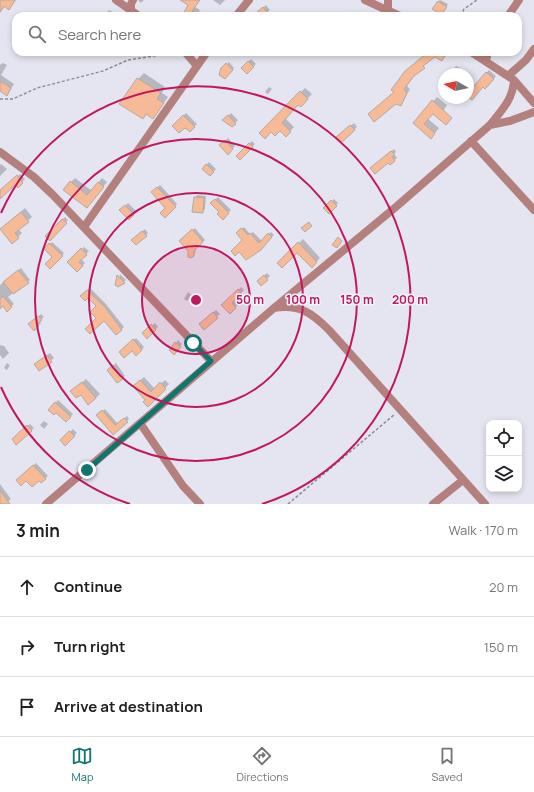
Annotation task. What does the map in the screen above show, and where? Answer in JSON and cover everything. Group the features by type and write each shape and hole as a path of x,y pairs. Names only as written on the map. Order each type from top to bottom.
{"street":[{"path":"116,0 134,12"},
{"path":"131,10 133,0"},
{"path":"239,12 249,0"},
{"path":"365,0 377,2 388,11"},
{"path":"388,0 388,11"},
{"path":"511,12 519,0"},
{"path":"46,504 211,361 397,206 490,125 508,103 513,90 512,77 534,49"},
{"path":"188,56 196,66"},
{"path":"84,227 203,56"},
{"path":"478,56 512,77 534,103"},
{"path":"486,61 487,56"},
{"path":"490,125 510,121 534,112"},
{"path":"471,141 534,210"},
{"path":"0,152 34,177 84,227 211,361"},
{"path":"274,308 295,308 313,314 485,504"},
{"path":"140,423 183,486 200,504"},
{"path":"432,504 463,480"}],"path":[{"path":"463,12 464,9 477,0"},
{"path":"0,99 13,99 37,88 103,71 128,60 154,56"},
{"path":"288,504 400,410"}],"building":[{"path":"0,0 15,0 9,10 4,6 0,12"},
{"path":"180,0 200,0 192,11 194,12 184,12 188,5"},
{"path":"438,1 447,7 443,12 436,12 432,9"},
{"path":"263,7 267,12 257,12"},
{"path":"423,56 445,56 442,61 435,57 423,66 425,68 414,76 404,89 407,93 401,106 396,104 374,122 368,114 394,92 391,90 405,71"},
{"path":"248,61 254,67 247,74 241,68"},
{"path":"226,63 233,70 225,79 219,75 221,68"},
{"path":"486,72 494,79 485,89 483,87 474,98 474,86"},
{"path":"137,78 161,93 157,99 164,103 153,119 146,114 143,119 119,104"},
{"path":"0,81 11,88 7,96 0,91"},
{"path":"300,91 308,99 301,107 298,105 282,123 291,132 286,137 280,131 275,136 271,132 265,139 259,133"},
{"path":"432,100 452,118 446,125 433,114 424,124 435,133 431,139 413,123"},
{"path":"183,115 195,127 190,132 185,128 179,133 172,126"},
{"path":"228,115 236,124 232,127 222,120"},
{"path":"350,125 355,130 341,143 336,137"},
{"path":"225,140 233,149 228,155 219,145"},
{"path":"249,143 253,147 240,160 236,156"},
{"path":"391,151 395,155 392,157 395,161 390,165 388,163 375,174 370,168"},
{"path":"206,164 214,172 210,176 202,169"},
{"path":"17,175 23,183 18,188 15,185 0,199 0,190"},
{"path":"70,181 87,195 98,182 104,187 87,208 63,190"},
{"path":"157,187 176,207 165,218 160,213 165,208 151,192"},
{"path":"194,197 204,198 203,213 192,212"},
{"path":"215,199 229,213 223,220 217,214 219,212 210,203"},
{"path":"331,200 337,206 329,214 323,208"},
{"path":"125,205 134,215 129,220 119,210"},
{"path":"21,212 29,222 15,233 19,238 12,244 0,229"},
{"path":"62,219 67,223 50,241 45,236"},
{"path":"309,222 312,226 305,232 301,228"},
{"path":"241,228 248,235 250,233 259,243 268,233 272,237 261,250 246,260 239,252 235,256 231,251 242,240 236,233"},
{"path":"192,229 203,242 194,251 194,256 191,258 188,257 188,251 179,241"},
{"path":"142,231 147,236 136,245 131,240"},
{"path":"338,237 342,241 337,248 332,245"},
{"path":"298,242 317,262 312,268 297,253 282,268 277,263"},
{"path":"49,243 63,256 50,269 45,264 52,257 44,249"},
{"path":"81,248 87,255 79,262 83,266 77,272 67,262"},
{"path":"18,270 29,283 13,294 3,282"},
{"path":"117,275 125,283 118,287 115,285"},
{"path":"264,275 268,280 261,286 257,281"},
{"path":"238,289 242,294 232,303 236,308 230,314 221,305"},
{"path":"87,290 104,306 122,330 116,335 104,321 90,334 85,329 96,318 90,312 96,306 88,298 85,301 80,296"},
{"path":"3,296 12,307 7,312 3,306 0,309 0,299"},
{"path":"213,312 218,318 204,330 199,324"},
{"path":"38,316 42,320 37,324 39,326 34,331 28,324"},
{"path":"151,324 156,330 147,339 142,333"},
{"path":"133,339 142,350 136,356 132,351 124,358 119,352"},
{"path":"175,342 181,347 174,355 169,350"},
{"path":"47,355 52,362 39,371 34,364"},
{"path":"113,365 123,379 117,383 107,370"},
{"path":"140,380 151,392 160,382 166,389 148,407 143,402 145,400 133,386"},
{"path":"82,382 96,398 88,405 81,395 76,398 70,391"},
{"path":"55,402 71,417 66,422 56,413 54,415 48,410"},
{"path":"102,410 115,425 124,418 128,422 113,435 96,415"},
{"path":"27,425 32,431 16,445 12,439"},
{"path":"69,431 75,436 65,446 60,440"},
{"path":"33,465 46,479 41,483 39,481 32,487 26,481 21,486 16,480"},
{"path":"0,490 10,504 0,504"}],"route":[{"path":"87,470 211,361 193,343"}]}
